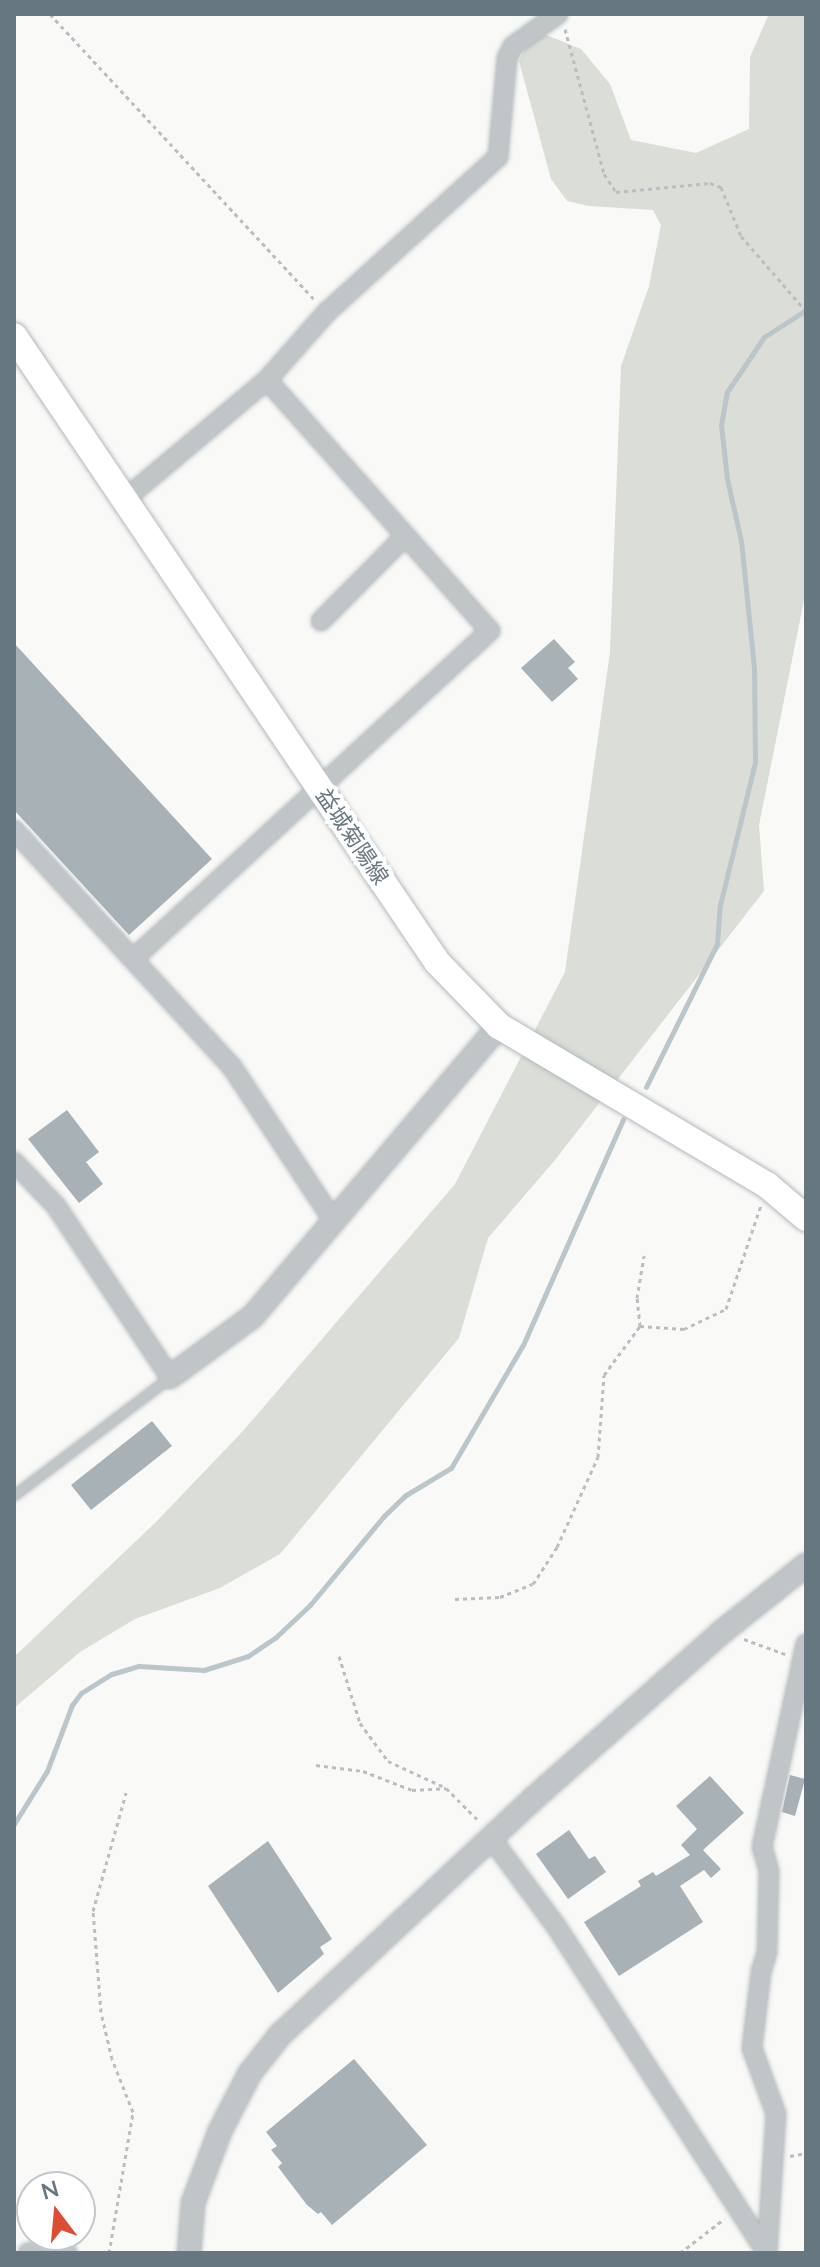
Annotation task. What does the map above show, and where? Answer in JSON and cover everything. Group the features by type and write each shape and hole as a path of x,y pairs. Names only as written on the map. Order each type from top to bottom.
{"main road":[{"name":"益城菊陽線","path":"14,336 437,962 499,1026 767,1185 806,1218"}],"street":[{"path":"125,499 267,380 327,312 498,157 507,58 513,46 562,21"},
{"path":"133,959 490,631 267,380"},
{"path":"321,621 405,536"},
{"path":"14,830 232,1067 333,1220"},
{"path":"14,1162 56,1206 170,1377 253,1316 499,1026"},
{"path":"189,2253 193,2203 220,2131 250,2073 280,2035 491,1838 723,1631 806,1565"},
{"path":"767,2253 774,2197 776,2114 752,2048 761,1972 767,1952 769,1871 762,1847 805,1653"},
{"path":"491,1838 558,1929 740,2206 767,2253"},
{"path":"28,2253 49,2248 67,2253"}],"lane":[{"path":"14,1495 170,1377"}],"path":[{"path":"50,14 327,312"},
{"path":"562,21 604,174 616,192 710,183 721,187 741,236 761,263 801,302 806,311"},
{"path":"640,1326 684,1329 726,1309 767,1185"},
{"path":"455,1599 500,1597 533,1584 557,1547 598,1457 604,1375 640,1326 637,1298 644,1256"},
{"path":"723,1631 805,1653"},
{"path":"339,1656 360,1723 388,1761 446,1788 491,1838"},
{"path":"316,1765 363,1771 412,1790 446,1788"},
{"path":"109,2253 133,2112 112,2059 101,2012 93,1911 126,1793"},
{"path":"680,2253 740,2206"}],"shaded area":[{"path":"769,14 806,14 806,590 759,825 764,891 555,1160 488,1238 459,1338 280,1554 220,1588 135,1619 80,1652 14,1708 14,1657 156,1522 243,1431 455,1184 565,972 610,652 621,366 649,286 661,225 653,210 589,206 567,201 551,179 519,61 528,43 544,34 581,49 610,84 631,140 696,153 749,129 750,57"}],"building":[{"path":"554,639 575,662 568,668 578,679 552,702 521,668"},
{"path":"14,643 212,859 129,935 14,810"},
{"path":"67,1110 99,1152 86,1162 103,1184 79,1203 28,1139"},
{"path":"152,1421 172,1446 91,1510 71,1485"},
{"path":"790,1775 805,1779 795,1816 782,1812"},
{"path":"710,1776 744,1813 703,1850 721,1869 711,1878 704,1870 680,1886 703,1922 619,1976 584,1922 641,1886 638,1881 653,1872 656,1876 690,1855 681,1845 697,1829 676,1806"},
{"path":"569,1830 589,1859 595,1856 606,1872 568,1899 536,1854"},
{"path":"268,1841 332,1939 320,1947 324,1954 278,1993 208,1886"},
{"path":"354,2059 427,2145 332,2225 321,2212 318,2214 307,2205 278,2167 282,2163 271,2150 277,2146 266,2132"}],"waterway":[{"path":"646,1087 717,944 720,905 755,762 754,668 741,541 727,479 721,425 727,392 764,337 806,310"},
{"path":"14,1824 47,1771 72,1705 81,1693 112,1674 139,1666 204,1670 248,1656 276,1637 310,1605 384,1516 406,1495 451,1468 523,1345 623,1119"}]}
